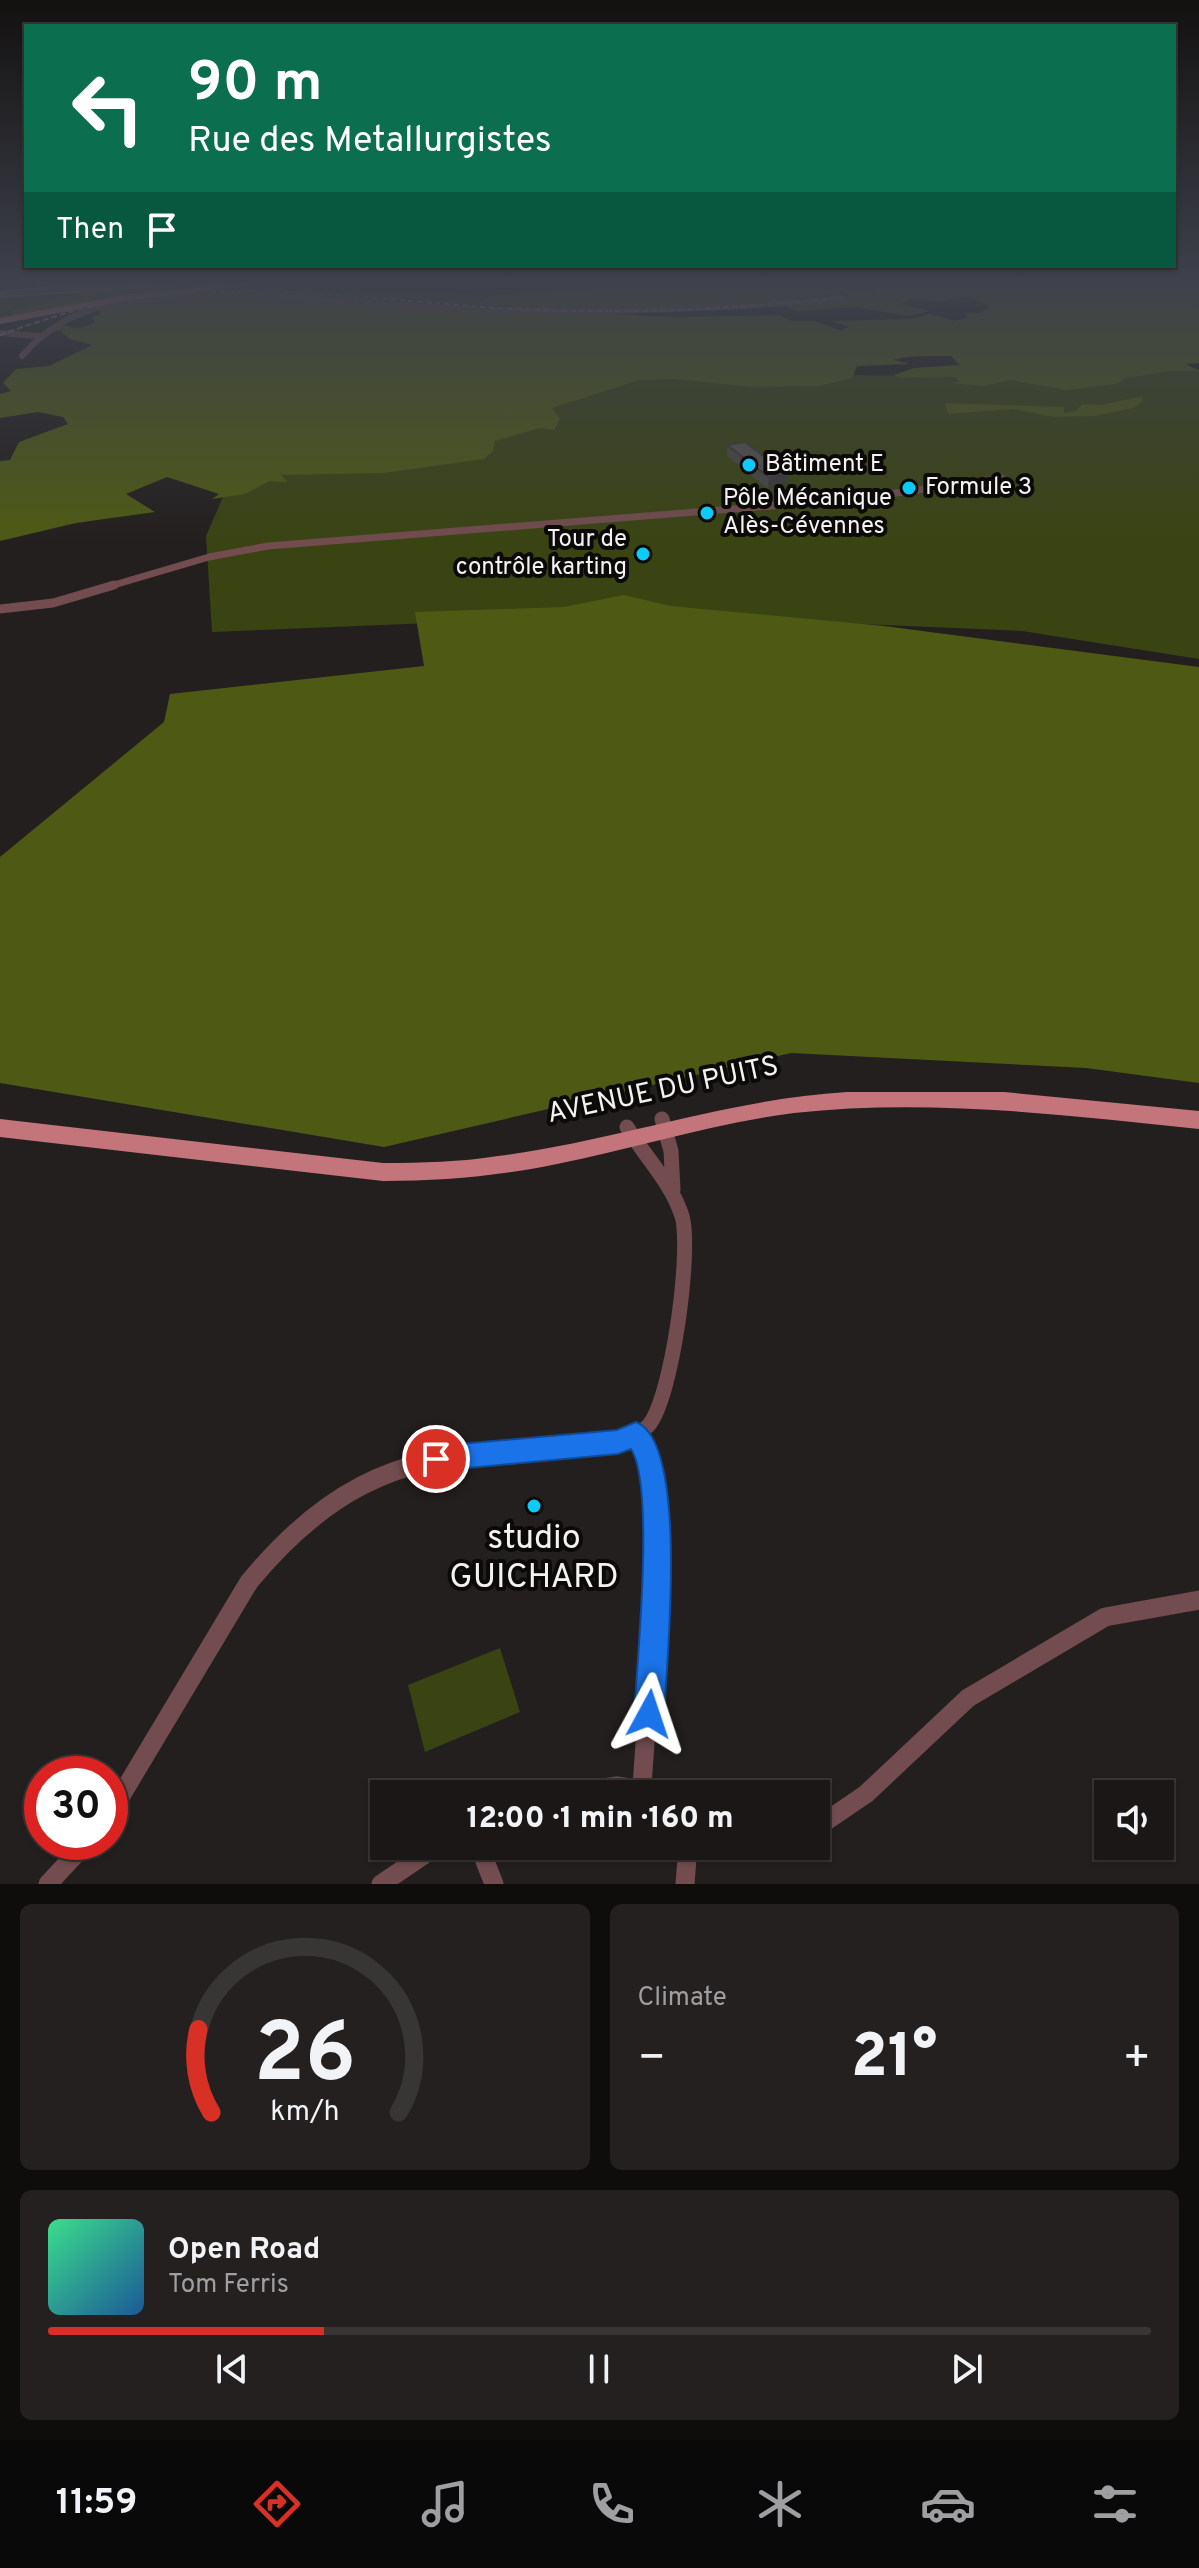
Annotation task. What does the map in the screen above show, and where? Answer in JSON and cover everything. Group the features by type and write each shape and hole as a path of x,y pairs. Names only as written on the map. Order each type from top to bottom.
{"main road":[{"name":"AVENUE DU PUITS","path":"0,1128 324,1164 354,1171 464,1168 547,1159 664,1125 791,1105 878,1100 1015,1102 1199,1120"}],"street":[{"path":"1,609 53,603 209,557 268,546 720,512 860,498 1002,478"},
{"path":"128,1787 154,1747 237,1595 266,1557 313,1514 368,1480 405,1466 463,1454 618,1442 648,1427 665,1390 685,1261 683,1215 673,1190 664,1125"},
{"path":"630,1133 673,1190"},
{"path":"636,1434 647,1449 654,1494 657,1572 655,1640 643,1780"},
{"path":"830,1818 866,1794 968,1698 1105,1617 1199,1600"},
{"path":"48,1884 70,1860"},
{"path":"381,1884 416,1860"},
{"path":"485,1860 494,1884"},
{"path":"685,1884 687,1860"}],"green space":[{"path":"16,369 856,369 852,378 818,386 753,387 674,379 639,380 552,408 560,419 554,430 540,428 495,441 493,451 484,459 384,473 281,475 287,482 269,481 245,494 212,499 219,494 167,477 126,494 155,512 76,523 0,541 0,461 10,460 19,442 68,424 63,417 38,412 0,418 0,394 11,391 3,383"},
{"path":"911,369 1199,371 1169,371 1126,378 1116,384 1066,390 1011,380 984,386 950,383 960,381 955,377 900,378 894,375"},
{"name":"Pôle Mécanique Alès-Cévennes","path":"1199,369 1199,659 1022,631 747,619 574,617 212,632 206,536 226,490 367,426 666,373 933,376"},
{"path":"1143,396 1142,402 1133,408 1095,416 1053,417 1013,409 948,414 945,403 1064,407 1064,413 1076,411 1082,404 1101,405"},
{"path":"624,595 670,606 884,626 1199,667 1199,1083 1086,1068 791,1053 384,1147 0,1083 0,857 164,722 170,694 424,666 415,612 564,607"},
{"path":"500,1648 520,1712 425,1752 408,1685"}],"building":[{"path":"745,442 787,474 769,477 727,445"}],"place":[{"name":"Bâtiment E","path":"749,465"},
{"name":"Formule 3","path":"909,488"},
{"name":"Pôle Mécanique Alès-Cévennes","path":"707,513"},
{"name":"Tour de contrôle karting","path":"643,554"},
{"name":"studio GUICHARD","path":"534,1506"}],"route":[{"path":"436,1459 498,1450 618,1442 636,1434 647,1449 654,1494 657,1572 649,1714"}]}
